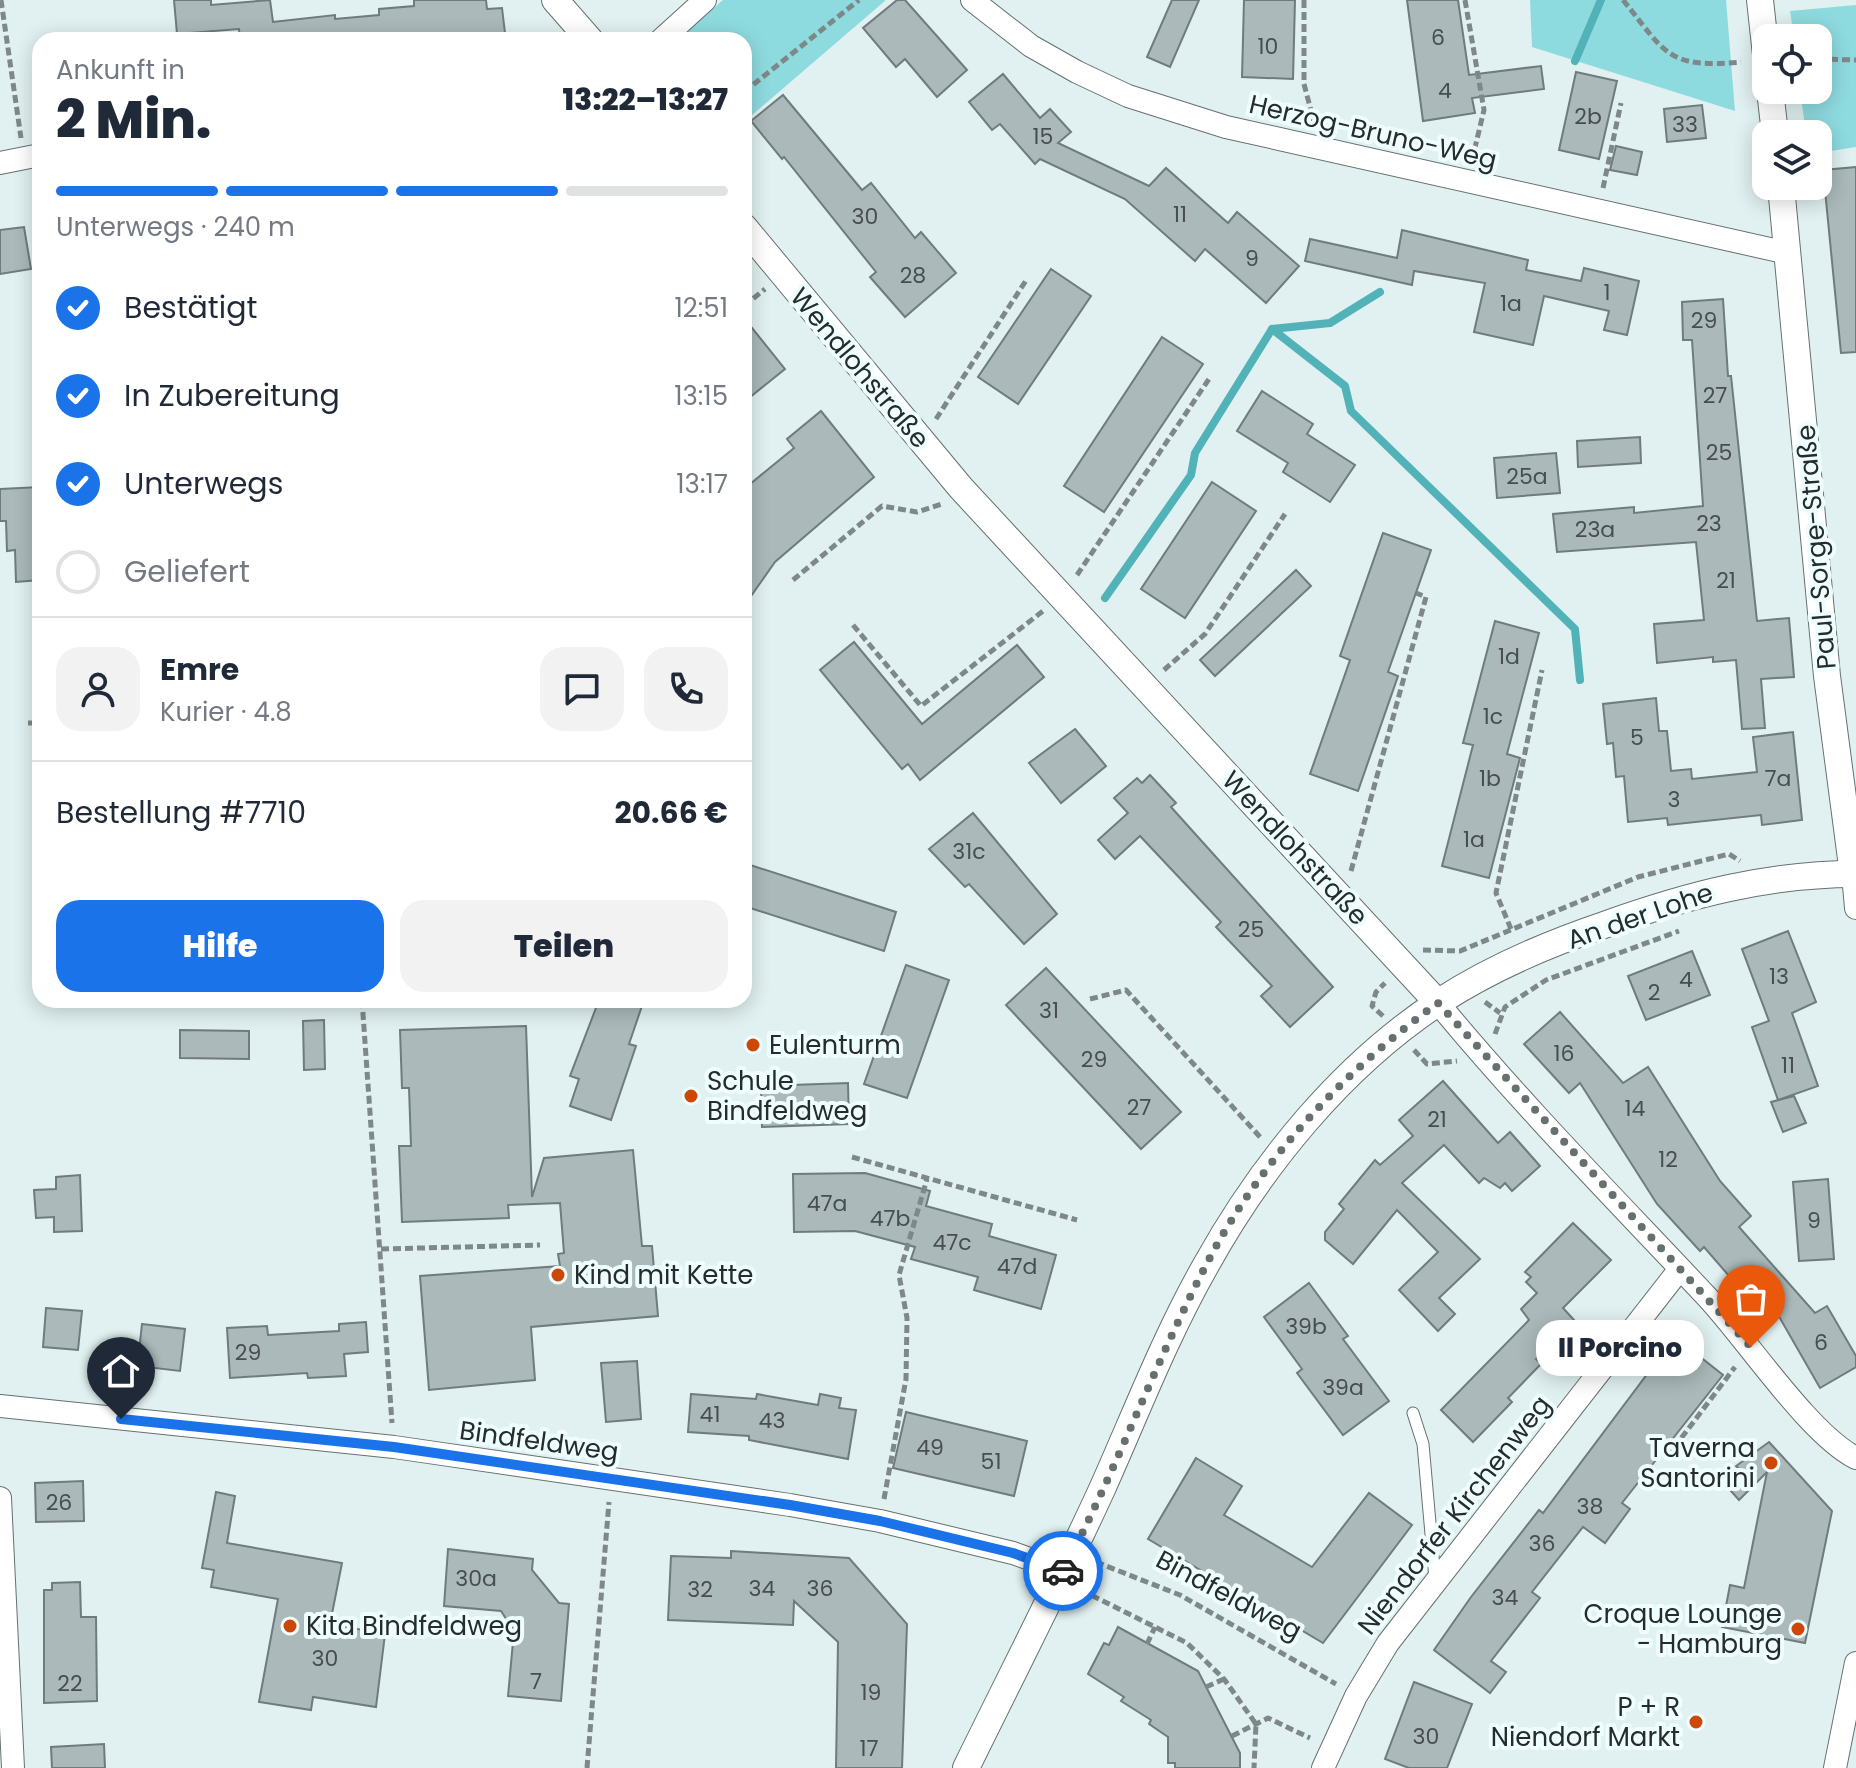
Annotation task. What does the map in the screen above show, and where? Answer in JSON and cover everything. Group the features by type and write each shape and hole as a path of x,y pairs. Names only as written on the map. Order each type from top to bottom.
{"street":[{"path":"555,0 583,32"},
{"path":"670,32 705,0"},
{"name":"Herzog-Bruno-Weg","path":"972,0 1031,46 1128,96 1226,127 1598,213 1788,253"},
{"path":"1760,0 1760,24"},
{"path":"0,163 32,157"},
{"name":"Paul-Sorge-Straße","path":"1782,200 1827,676 1855,874 1856,908"},
{"name":"Wendlohstraße","path":"752,237 920,443 1438,1003 1751,1347 1827,1438 1856,1458"},
{"name":"An der Lohe","path":"966,1768 1065,1568 1204,1267 1278,1156 1358,1066 1438,1003 1469,984 1576,935 1712,890 1766,879 1855,874"},
{"name":"Niendorfer Kirchenweg","path":"1327,1758 1356,1696 1388,1643 1679,1270"},
{"name":"Bindfeldweg","path":"0,1406 394,1447 880,1521 1065,1568"},
{"path":"0,1498 13,1768"},
{"path":"1835,1768 1856,1663"}],"lane":[{"path":"1413,1413 1423,1444 1436,1584"}],"path":[{"path":"1,0 32,157"},
{"path":"752,86 859,0"},
{"path":"1304,0 1304,84 1321,149"},
{"path":"1465,0 1484,110 1466,182"},
{"path":"1623,0 1658,48 1683,61 1712,65 1752,59"},
{"path":"1832,59 1856,60"},
{"path":"1598,213 1621,103"},
{"path":"920,443 1027,279"},
{"path":"853,625 921,706 1063,596 1211,376"},
{"path":"793,580 882,506 928,511 961,488"},
{"path":"1146,686 1205,634 1285,514"},
{"path":"1343,900 1426,597 1416,593"},
{"path":"1511,929 1496,893 1542,670"},
{"path":"1500,1013 1511,1000 1546,980 1684,929"},
{"path":"1090,999 1126,990 1278,1156"},
{"path":"363,1008 394,1447"},
{"path":"852,1157 1077,1220"},
{"path":"888,1471 906,1379 907,1318 899,1275 927,1179"},
{"path":"381,1249 540,1245"},
{"path":"1667,1457 1751,1347"},
{"path":"587,1768 610,1492"},
{"path":"1065,1568 1155,1627 1187,1643 1224,1679 1256,1724 1254,1768"},
{"name":"Bindfeldweg","path":"1065,1568 1180,1595 1356,1696"},
{"path":"1147,1644 1155,1627"},
{"path":"1206,1687 1224,1679"},
{"path":"1232,1736 1268,1718 1327,1758"}],"shaded area":[{"path":"723,0 886,0 752,115 752,32 686,32"},
{"path":"1530,0 1726,0 1735,111 1532,47"},
{"path":"1856,5 1856,147 1832,151 1832,120 1804,120 1802,104 1832,104 1832,24 1792,24 1790,11"}],"building":[{"path":"174,0 211,0 211,5 270,0 273,22 335,15 335,19 379,15 379,9 414,6 414,0 486,0 487,9 502,8 505,32 239,32 239,29 177,32"},
{"path":"897,0 905,0 967,70 937,97 905,59 896,67 863,28"},
{"path":"1172,0 1199,0 1170,67 1147,57"},
{"path":"1244,0 1295,0 1293,79 1242,77"},
{"path":"1407,0 1458,0 1469,75 1541,66 1544,89 1472,98 1475,113 1423,121"},
{"path":"1576,72 1617,81 1599,159 1559,150"},
{"path":"1003,74 1040,118 1050,109 1071,132 1058,143 1149,186 1166,168 1228,223 1237,212 1299,266 1266,303 1205,249 1195,261 1125,199 1040,159 1035,164 1000,124 992,130 969,102"},
{"path":"783,95 862,190 871,183 915,238 921,232 956,273 905,317 870,277 876,272 752,120"},
{"path":"1702,105 1706,138 1667,142 1664,109"},
{"path":"1616,146 1642,152 1637,175 1610,170"},
{"path":"1856,167 1856,352 1841,353 1826,200 1832,200 1832,169"},
{"path":"24,227 31,269 0,274 0,230"},
{"path":"1402,230 1528,260 1526,270 1581,281 1584,268 1639,281 1627,335 1604,330 1609,311 1544,296 1533,345 1474,332 1485,283 1414,271 1412,285 1305,261 1310,239 1397,258"},
{"path":"1051,269 1091,296 1018,404 978,377"},
{"path":"1723,299 1728,376 1731,376 1757,621 1789,618 1794,677 1761,679 1765,728 1742,729 1736,660 1713,662 1713,657 1657,663 1654,624 1704,620 1696,542 1557,552 1553,514 1634,507 1634,513 1703,506 1692,340 1683,340 1682,302"},
{"path":"752,328 785,369 752,396"},
{"path":"1162,337 1203,364 1104,512 1064,486"},
{"path":"1262,391 1313,424 1307,434 1355,465 1330,502 1283,472 1288,463 1237,431"},
{"path":"821,411 874,477 775,562 752,595 752,482 794,448 787,439"},
{"path":"1640,437 1641,463 1578,467 1577,441"},
{"path":"1556,453 1560,493 1497,498 1494,458"},
{"path":"1212,482 1256,511 1185,618 1141,589"},
{"path":"32,487 32,581 16,582 15,550 7,551 6,521 0,521 0,489"},
{"path":"1383,533 1431,550 1388,672 1398,676 1358,791 1310,774 1350,660 1340,656"},
{"path":"1296,570 1311,586 1215,676 1200,660"},
{"path":"1495,621 1539,633 1507,754 1520,758 1489,878 1442,866 1473,745 1463,743"},
{"path":"854,642 922,724 1017,645 1044,677 920,780 908,764 902,769 820,670"},
{"path":"1656,698 1659,731 1667,731 1671,771 1691,769 1692,779 1757,772 1753,737 1793,732 1802,820 1762,825 1761,815 1668,825 1667,818 1628,822 1624,776 1616,777 1613,743 1607,744 1603,704"},
{"path":"1075,729 1106,766 1061,803 1029,763"},
{"path":"1150,775 1176,803 1171,807 1333,987 1290,1027 1261,996 1272,986 1216,927 1221,922 1140,836 1115,859 1098,840 1128,813 1114,798 1137,778 1142,783"},
{"path":"973,813 1057,914 1024,944 969,884 965,887 929,849"},
{"path":"752,866 896,912 884,951 752,909"},
{"path":"1788,931 1816,1002 1792,1013 1818,1086 1778,1100 1752,1027 1769,1021 1742,949"},
{"path":"1692,951 1710,995 1646,1020 1628,976"},
{"path":"906,965 949,980 907,1098 864,1084"},
{"path":"1046,968 1181,1112 1141,1149 1006,1005"},
{"path":"596,1008 641,1008 629,1044 636,1046 611,1120 570,1106 579,1079 570,1076"},
{"path":"1560,1012 1623,1083 1648,1067 1720,1181 1751,1216 1739,1227 1815,1313 1827,1306 1856,1356 1856,1367 1820,1388 1777,1313 1768,1321 1704,1247 1700,1251 1657,1204 1580,1083 1569,1093 1524,1044"},
{"path":"324,1020 325,1069 304,1070 303,1021"},
{"path":"526,1026 532,1197 544,1158 633,1150 642,1246 652,1246 658,1316 531,1327 535,1380 429,1390 420,1276 560,1266 558,1254 564,1253 560,1203 508,1205 509,1218 402,1222 399,1146 411,1146 409,1088 402,1088 400,1030"},
{"path":"180,1030 249,1031 249,1059 180,1058"},
{"path":"1443,1081 1498,1143 1510,1132 1540,1166 1512,1191 1505,1183 1500,1188 1484,1178 1479,1183 1444,1145 1402,1183 1480,1259 1439,1298 1455,1314 1438,1331 1399,1290 1438,1252 1397,1210 1353,1264 1325,1240 1325,1232 1344,1209 1339,1204 1375,1160 1380,1165 1413,1136 1399,1120"},
{"path":"848,1083 849,1124 762,1127 761,1086"},
{"path":"1794,1096 1806,1123 1783,1132 1771,1102"},
{"path":"865,1173 930,1191 926,1206 992,1224 989,1236 1056,1255 1041,1309 974,1290 978,1277 911,1259 915,1247 855,1231 794,1232 793,1174"},
{"path":"80,1175 82,1231 54,1232 54,1217 36,1218 34,1190 56,1189 56,1177"},
{"path":"1828,1179 1834,1259 1799,1261 1793,1182"},
{"path":"1573,1223 1611,1260 1563,1308 1574,1320 1536,1359 1541,1364 1508,1398 1512,1402 1473,1442 1441,1410 1529,1320 1521,1309 1537,1293 1526,1282 1531,1277 1525,1272"},
{"path":"1309,1283 1348,1336 1343,1339 1389,1401 1343,1435 1297,1373 1302,1369 1264,1317"},
{"path":"46,1308 82,1311 78,1350 43,1347"},
{"path":"366,1322 368,1352 344,1354 346,1376 308,1378 307,1373 230,1378 227,1328 267,1326 268,1335 339,1331 339,1324"},
{"path":"142,1324 185,1329 180,1371 146,1367 148,1352 139,1351"},
{"path":"1675,1337 1723,1375 1622,1503 1630,1509 1605,1543 1583,1527 1532,1592 1540,1598 1491,1661 1506,1672 1490,1693 1434,1650 1471,1597 1539,1510 1543,1513"},
{"path":"637,1361 641,1419 606,1422 601,1363"},
{"path":"691,1394 756,1399 757,1394 818,1405 820,1394 841,1398 839,1408 856,1410 848,1459 749,1440 749,1436 688,1432"},
{"path":"906,1412 1027,1441 1014,1496 893,1468"},
{"path":"1769,1442 1832,1511 1805,1643 1722,1627 1730,1585 1744,1588 1767,1472 1739,1500 1723,1482 1739,1469 1736,1466"},
{"path":"1196,1458 1242,1486 1224,1515 1312,1567 1369,1493 1412,1525 1323,1643 1148,1539"},
{"path":"83,1481 84,1521 36,1522 35,1483"},
{"path":"216,1492 235,1496 227,1543 342,1563 330,1624 385,1634 376,1707 313,1697 311,1710 259,1702 278,1599 211,1587 214,1570 202,1568"},
{"path":"448,1549 533,1559 532,1570 559,1603 569,1604 561,1701 508,1696 514,1631 501,1611 444,1606"},
{"path":"731,1551 849,1558 907,1624 902,1768 836,1768 838,1642 794,1601 793,1625 668,1620 671,1556 731,1558"},
{"path":"80,1582 81,1617 96,1617 97,1701 44,1703 44,1590 52,1590 52,1583"},
{"path":"1118,1627 1198,1671 1240,1753 1240,1768 1175,1768 1175,1763 1168,1763 1168,1737 1149,1724 1151,1720 1121,1701 1124,1697 1088,1674 1104,1643 1109,1645"},
{"path":"1414,1682 1472,1704 1447,1768 1409,1768 1385,1759"},
{"path":"104,1744 105,1768 52,1768 51,1747"}],"waterway":[{"path":"1575,61 1601,0"},
{"path":"1105,598 1191,475 1195,453 1272,329 1330,323 1380,292"},
{"path":"1272,329 1345,386 1351,411 1575,629 1580,680"}],"way so far":[{"path":"1063,1571 1204,1267 1264,1172 1358,1066 1397,1032 1438,1003 1476,1049 1751,1347"}],"place":[{"name":"Eulenturm","path":"753,1045"},
{"name":"Schule Bindfeldweg","path":"691,1096"},
{"name":"Kind mit Kette","path":"558,1275"},
{"name":"Il Porcino","path":"1751,1347"},
{"name":"Taverna Santorini","path":"1771,1463"},
{"name":"Kita Bindfeldweg","path":"290,1626"},
{"name":"Croque Lounge - Hamburg","path":"1798,1629"},
{"name":"P + R Niendorf Markt","path":"1696,1722"}],"route":[{"path":"121,1419 394,1447 790,1505 880,1521 1013,1553 1063,1571"}]}
